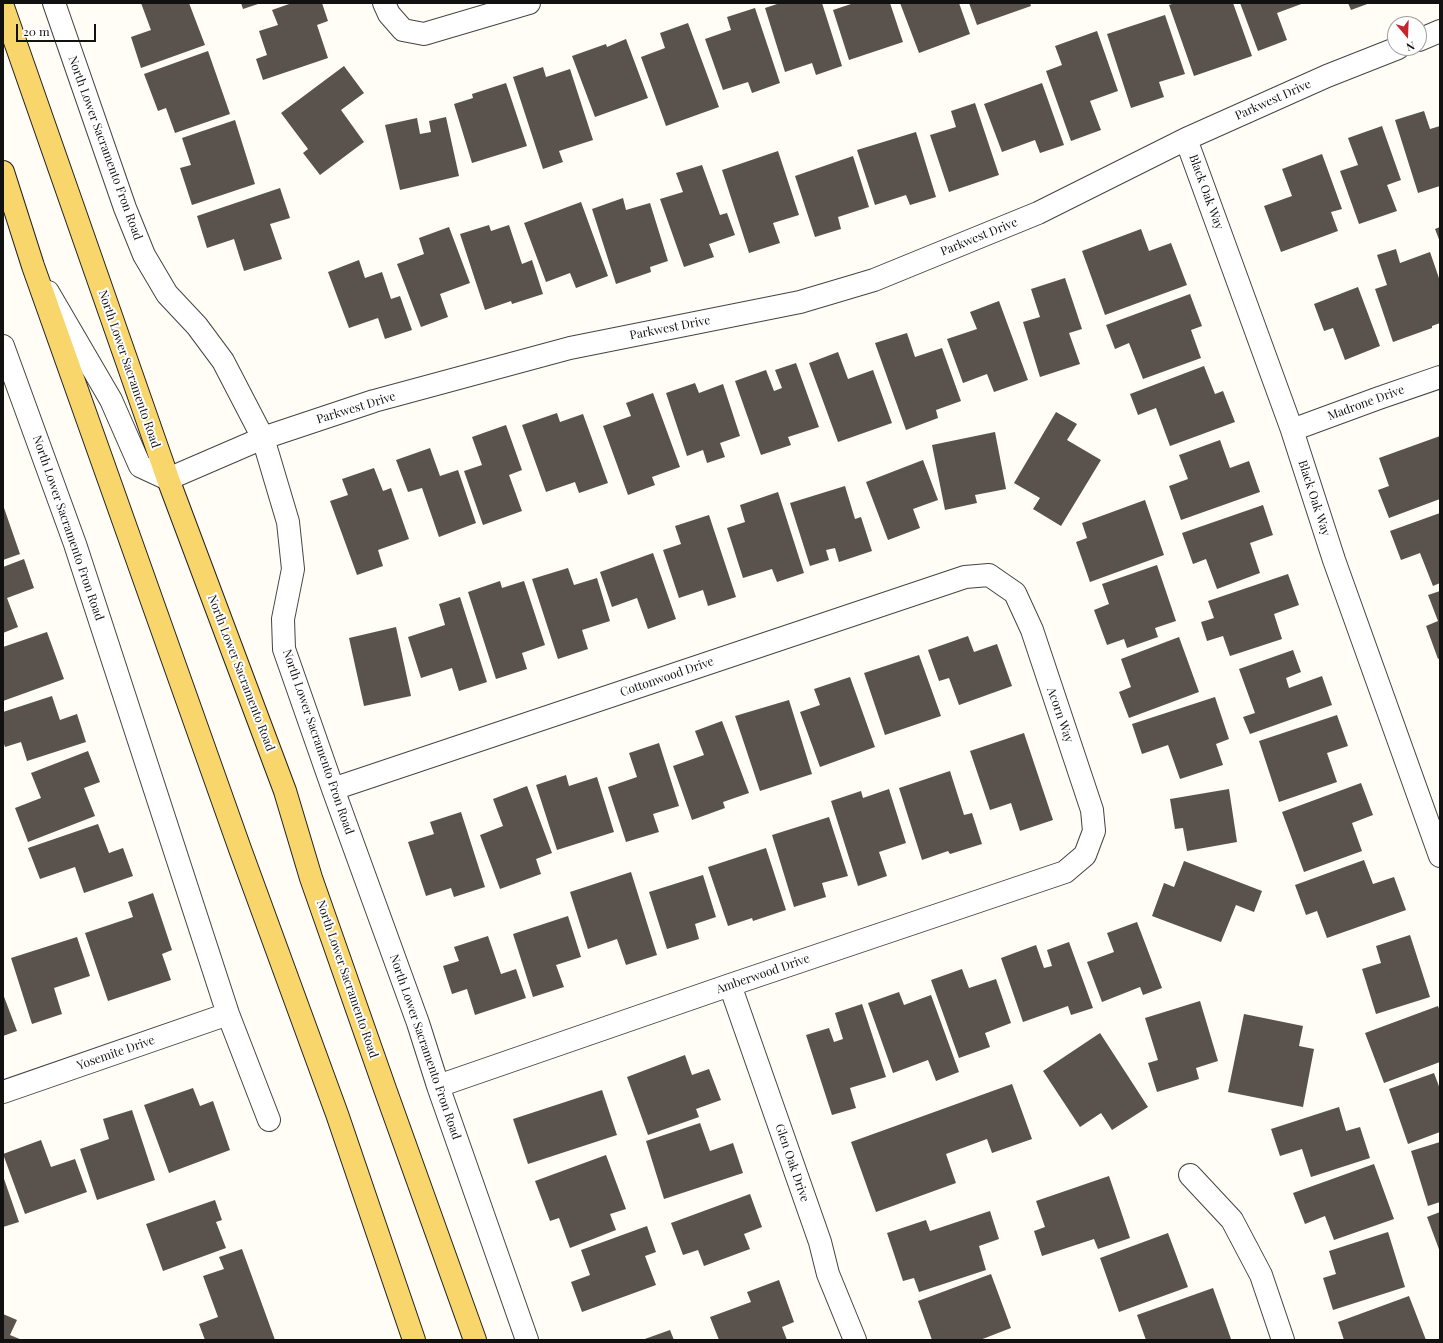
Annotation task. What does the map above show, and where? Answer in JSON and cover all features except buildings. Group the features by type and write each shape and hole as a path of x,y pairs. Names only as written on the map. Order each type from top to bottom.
{"main road":[{"name":"North Lower Sacramento Road","path":"3,7 168,479 285,791 311,878 475,1340"},
{"path":"3,172 33,266 243,857 337,1114 414,1340"}],"street":[{"name":"North Lower Sacramento Fron Road","path":"54,3 125,208 144,255 167,294 197,326 224,361 263,438 288,522 293,569 283,619 284,649 333,789 416,1016 438,1086 527,1340"},
{"path":"384,3 389,14 403,30 424,34 529,3"},
{"path":"1427,37 1440,32"},
{"name":"Parkwest Drive","path":"168,479 263,438 374,401 570,348 800,302 874,280 1038,214 1186,139 1328,76 1387,52"},
{"name":"Black Oak Way","path":"1186,139 1292,430 1334,560 1440,856"},
{"path":"33,266 111,400 140,466 168,479"},
{"name":"North Lower Sacramento Fron Road","path":"3,346 75,544 228,1014 269,1120"},
{"name":"Madrone Drive","path":"1292,430 1379,398 1440,378"},
{"name":"Cottonwood Drive","path":"333,789 965,577 989,575 1001,583"},
{"name":"Acorn Way","path":"1001,583 1015,593 1032,630 1092,810 1094,831 1085,855"},
{"name":"Amberwood Drive","path":"438,1086 730,985 1065,872 1085,855"},
{"name":"Glen Oak Drive","path":"730,985 820,1242 828,1274 856,1340"},
{"name":"Yosemite Drive","path":"3,1092 228,1014"},
{"path":"1190,1175 1232,1220 1261,1275 1282,1340"}]}
